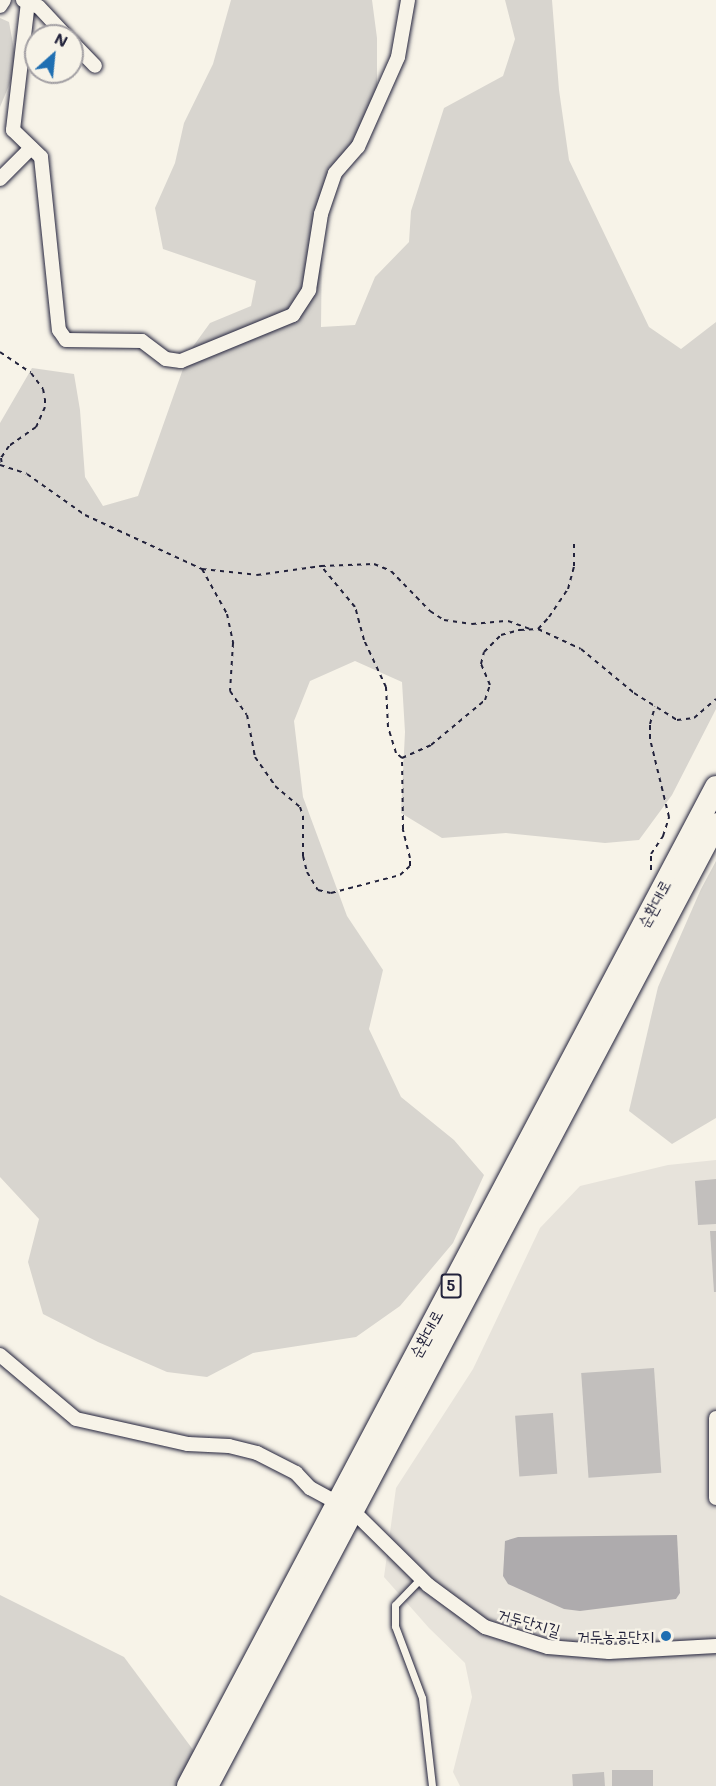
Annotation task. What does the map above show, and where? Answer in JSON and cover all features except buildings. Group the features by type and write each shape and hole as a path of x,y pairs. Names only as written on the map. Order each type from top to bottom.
{"main road":[{"name":"순환대로","path":"207,1786 346,1506 716,787"},
{"name":"순환대로","path":"188,1786 346,1506 716,824"}],"street":[{"path":"0,6 4,0"},
{"path":"33,2 13,130 41,157 59,330 66,340 142,341 166,359 181,361 293,315 309,290 321,214 335,173 358,147 398,57 408,0"},
{"path":"33,2 54,24"},
{"path":"84,55 95,66"},
{"path":"0,178 31,148"},
{"name":"거두단지길","path":"0,1355 76,1419 188,1444 229,1446 257,1453 296,1473 310,1488 346,1506 421,1578 485,1627 548,1647 609,1652 716,1646"},
{"path":"716,1418 714,1426 716,1498"}],"lane":[{"path":"421,1578 395,1605 395,1626 422,1698 432,1786"}],"path":[{"path":"0,352 31,373 43,389 45,399 45,407 36,427 9,446 1,458 1,465 27,474 85,515 202,569 257,575 366,564 384,567 403,580 430,611 444,620 472,624 508,621 530,629"},
{"path":"538,629 549,617 567,589 574,566 574,540"},
{"path":"202,569 221,600 230,622 233,654 228,682 230,691 247,715 255,757 275,786 300,807 303,816 303,856 311,881 318,890 331,893 407,871 410,858 403,829 402,759 396,753 388,727 386,687 364,640 355,607 321,567"},
{"path":"402,759 431,745 485,700 490,685 481,664 484,652 494,640 508,632 538,629 581,649 670,717 687,720 706,710 716,699"},
{"path":"654,707 650,724 650,739 669,817 668,827 650,861 655,878"}],"shaded area":[{"path":"231,0 372,0 377,38 377,94 335,182 322,242 321,327 355,325 375,277 409,242 411,211 444,108 503,76 515,39 505,0 552,0 559,90 569,160 649,327 681,349 716,322 716,709 672,795 639,840 605,843 506,833 442,838 401,813 405,732 402,682 355,661 310,681 294,721 303,797 347,916 383,970 369,1029 401,1097 454,1140 484,1175 453,1243 400,1306 356,1337 253,1353 207,1377 167,1372 98,1342 43,1314 28,1262 39,1219 0,1177 0,423 32,368 74,374 80,410 85,477 103,506 138,496 189,352 210,323 251,306 256,281 163,249 155,208 175,163 184,123 213,64"},
{"path":"0,18 9,22 17,66 0,107"},
{"path":"716,861 716,1118 672,1144 629,1111 658,987 701,889"},
{"name":"거두농공단지","path":"716,1160 716,1786 460,1786 453,1772 472,1697 465,1663 429,1628 384,1577 396,1488 473,1369 540,1228 580,1186 668,1165"},
{"path":"677,1535 680,1593 676,1599 580,1611 564,1609 508,1584 503,1576 505,1541 518,1537"},
{"path":"0,1595 124,1657 220,1786 0,1786"}],"place":[{"name":"거두농공단지","path":"666,1636"}]}
